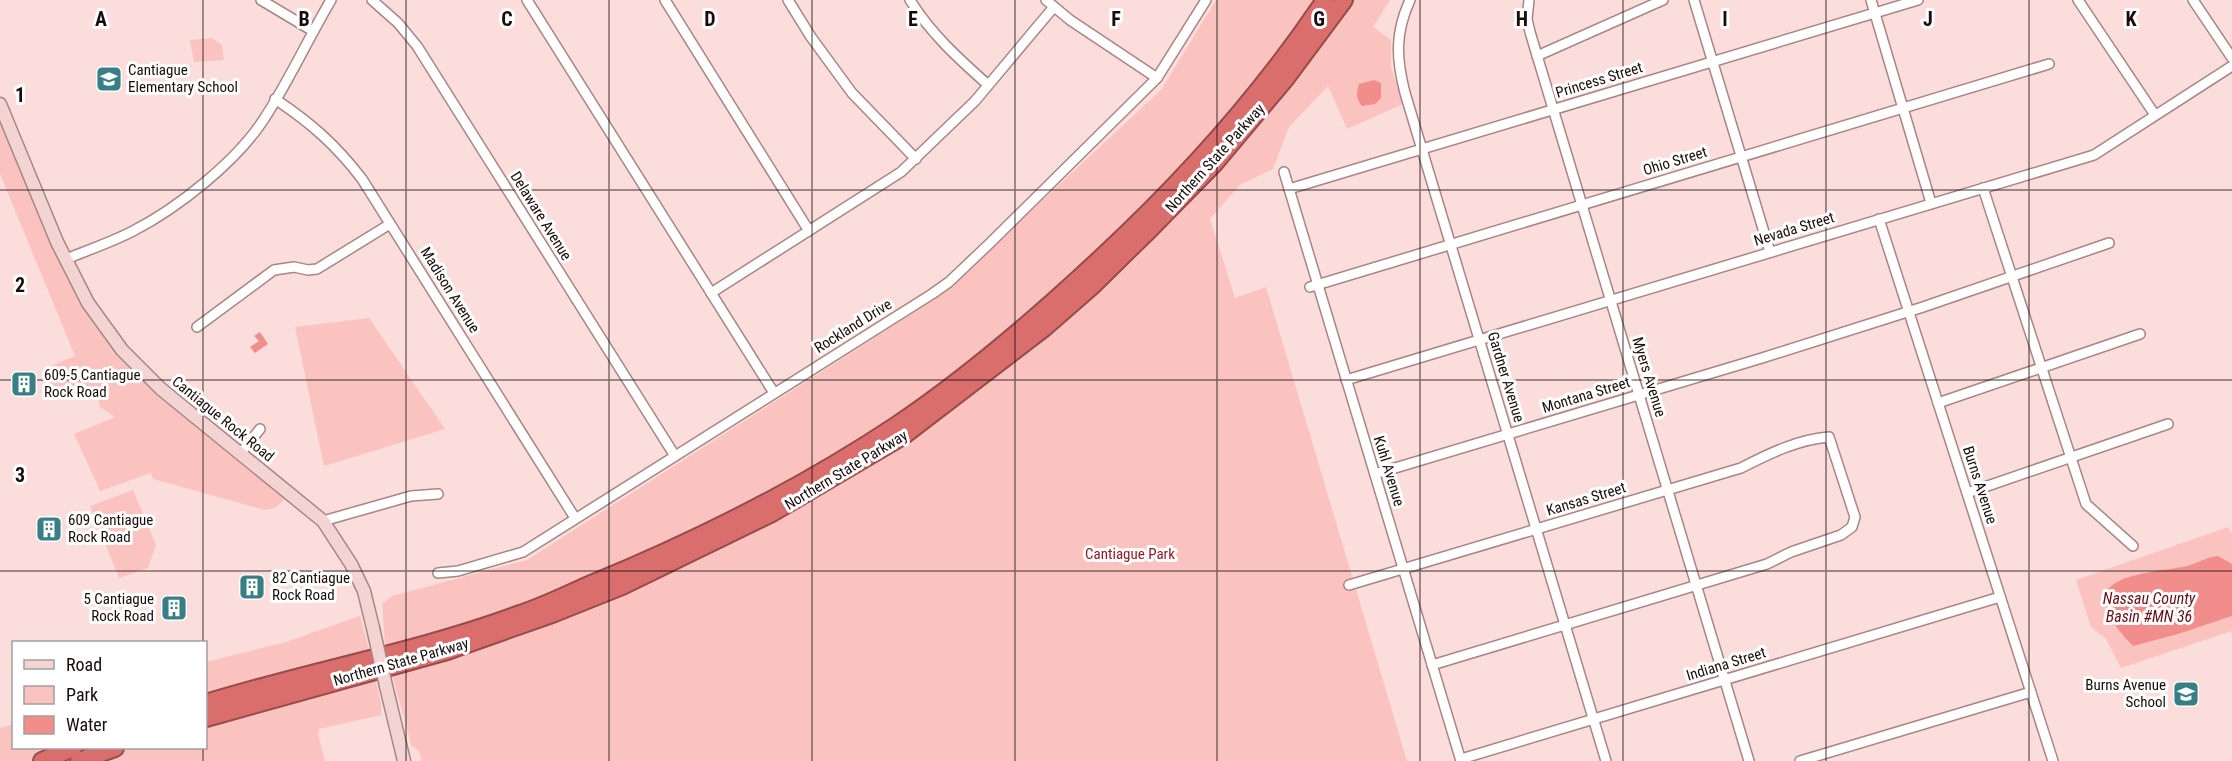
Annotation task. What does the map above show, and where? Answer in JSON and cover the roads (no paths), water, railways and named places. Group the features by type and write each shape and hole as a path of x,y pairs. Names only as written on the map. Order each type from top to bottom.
{"highway":[{"name":"Northern State Parkway","path":"1041,322 1158,205 1247,105 1325,0"},
{"name":"Northern State Parkway","path":"207,718 447,651 552,614 622,586 772,513 872,456 903,436 1041,322 1099,279 1213,165 1286,78 1344,0"},
{"name":"Northern State Parkway","path":"207,703 424,645 513,616 657,558 784,492 854,452 1011,347"},
{"path":"42,761 69,749"},
{"path":"79,761 110,749"}],"main road":[{"name":"Cantiague Rock Road","path":"0,104 66,259 88,303 122,350 161,389 323,521 351,564 364,591 404,761"}],"street":[{"path":"261,0 313,31"},
{"path":"66,259 133,231 163,212 222,167 249,140 286,84 331,0"},
{"name":"Delaware Avenue","path":"372,0 398,23 417,46 675,456"},
{"path":"527,0 774,393"},
{"path":"665,0 809,231"},
{"path":"788,0 811,37 852,93 916,159"},
{"path":"910,0 959,60 987,84"},
{"path":"1046,0 1053,8 1157,78"},
{"name":"Rockland Drive","path":"438,573 459,571 523,552 949,282 1157,78 1206,0"},
{"name":"Gardner Avenue","path":"1410,0 1404,13 1398,40 1398,66 1606,761"},
{"name":"Myers Avenue","path":"1529,0 1527,19 1537,56 1749,761"},
{"path":"1537,56 1663,0"},
{"path":"1694,0 1770,252"},
{"path":"1870,0 1931,203"},
{"name":"Princess Street","path":"1289,189 1918,0"},
{"path":"2078,0 2155,115"},
{"path":"2193,0 2232,58"},
{"path":"711,292 887,182 916,159 975,101 1053,8"},
{"name":"Ohio Street","path":"1314,285 2049,64"},
{"name":"Nevada Street","path":"1346,380 2094,155 2232,66"},
{"name":"Madison Avenue","path":"275,99 320,131 343,153 362,179 575,518"},
{"name":"Kuhl Avenue","path":"1284,172 1314,285 1346,380 1461,760"},
{"path":"1983,188 2086,504 2133,546"},
{"name":"Burns Avenue","path":"1879,219 2053,761"},
{"path":"197,327 274,270 294,267 317,269 390,224"},
{"name":"Montana Street","path":"1375,474 1909,311 2109,243"},
{"path":"1938,403 2140,334"},
{"path":"1967,493 2168,424"},
{"path":"241,453 260,429"},
{"name":"Kansas Street","path":"1349,585 1741,468 1763,456 1815,438 1829,437 1855,517 1852,527 1841,535 1791,552 1767,564 1696,585"},
{"path":"323,521 411,496 438,494"},
{"path":"1432,665 1696,585"},
{"name":"Indiana Street","path":"1461,760 2000,597"},
{"path":"1800,761 2031,692"}],"water":[{"path":"1374,80 1381,83 1381,98 1375,104 1362,106 1357,96 1359,84"},
{"path":"260,332 268,344 255,353 250,347 259,341 254,336"},
{"name":"Nassau County Basin #MN 36","path":"2218,556 2232,564 2232,616 2133,646 2115,624 2106,607 2106,594 2112,585 2141,574 2187,566"}],"place":[{"name":"Cantiague Elementary School","path":"109,79"},
{"name":"609-5 Cantiague Rock Road","path":"24,384"},
{"name":"609 Cantiague Rock Road","path":"49,529"},
{"name":"82 Cantiague Rock Road","path":"252,587"},
{"name":"5 Cantiague Rock Road","path":"174,608"},
{"name":"Burns Avenue School","path":"2186,694"}],"park label":[{"name":"Cantiague Park","path":"1130,554"}]}
